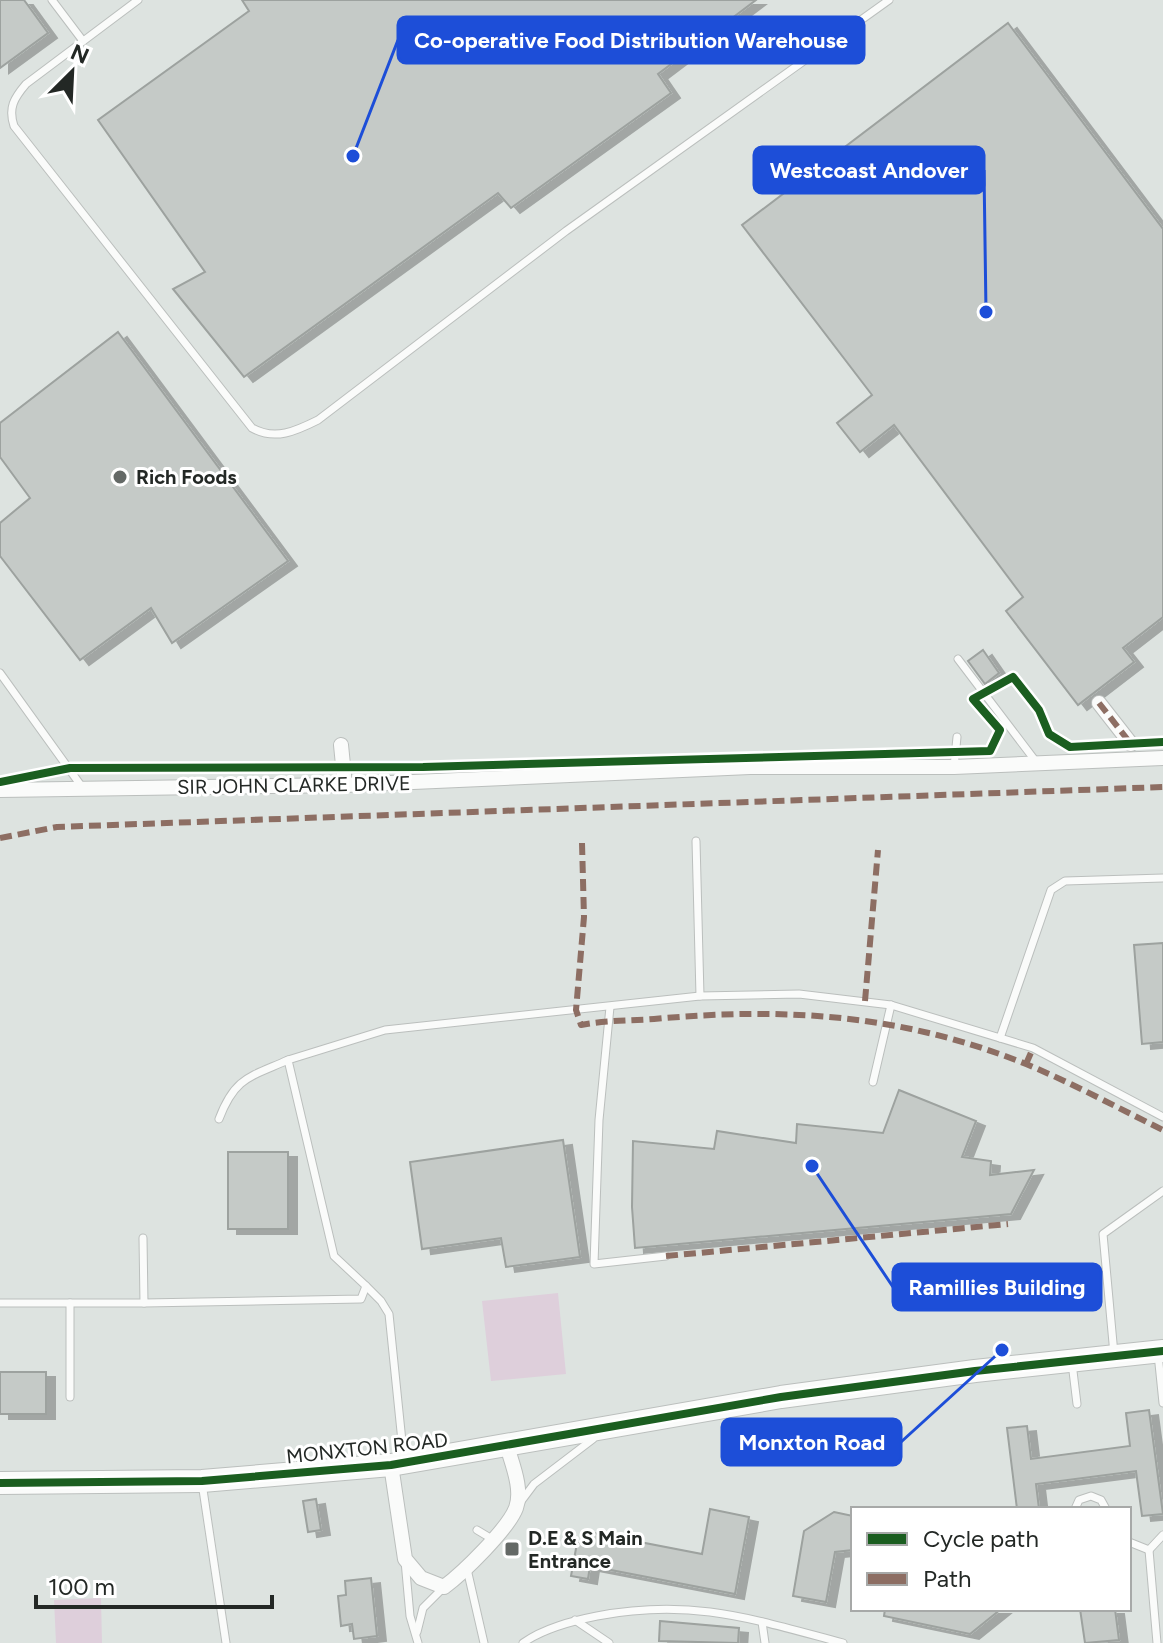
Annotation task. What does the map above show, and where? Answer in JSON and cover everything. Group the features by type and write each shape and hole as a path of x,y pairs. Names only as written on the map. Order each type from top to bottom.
{"street":[{"path":"1099,703 1131,744"},
{"path":"341,745 345,785"},
{"name":"SIR JOHN CLARKE DRIVE","path":"0,790 345,785 735,768 954,767 1163,758"},
{"name":"MONXTON ROAD","path":"0,1483 202,1481 398,1464 781,1397 1160,1352"},
{"path":"398,1464 405,1559 421,1578 444,1587 467,1569 516,1508 518,1486 507,1446"}],"lane":[{"path":"52,0 83,41"},
{"path":"138,0 26,84 14,98 10,114 14,126 252,428 264,435 286,434 318,420 566,231 889,0"},
{"path":"958,659 1037,763"},
{"path":"0,673 83,789"},
{"path":"954,767 957,737"},
{"path":"696,841 700,996"},
{"path":"1000,1038 1051,890 1065,881 1163,878"},
{"path":"219,1119 228,1095 243,1079 288,1060 385,1030 700,996 799,994 891,1005 1033,1048 1163,1117"},
{"path":"873,1082 891,1005"},
{"path":"610,1007 599,1120 594,1264 666,1256"},
{"path":"288,1060 334,1256 381,1301 389,1314 398,1464"},
{"path":"1114,1357 1103,1234 1163,1191"},
{"path":"143,1238 144,1303"},
{"path":"0,1303 361,1299 366,1286"},
{"path":"70,1303 70,1397"},
{"path":"1160,1352 1163,1403"},
{"path":"1072,1361 1077,1404"},
{"path":"516,1508 534,1484 558,1464 590,1440 621,1427"},
{"path":"202,1481 226,1643"},
{"path":"1076,1507 1079,1500 1091,1496 1101,1500 1105,1507"},
{"path":"477,1530 492,1539"},
{"path":"1157,1643 1149,1550 1163,1535"},
{"path":"1131,1543 1149,1550"},
{"path":"405,1559 406,1586 417,1639"},
{"path":"467,1569 484,1643"},
{"path":"417,1639 423,1608 444,1587"},
{"path":"523,1643 575,1620 630,1609 681,1607 717,1610 843,1643"},
{"path":"575,1620 609,1643"},
{"path":"762,1622 765,1643"}],"shaded area":[{"path":"558,1293 566,1374 491,1381 482,1301"},
{"path":"101,1598 102,1643 56,1643 54,1600"}],"building":[{"path":"0,0 24,0 48,33 0,68"},
{"path":"242,0 756,0 658,74 671,93 511,208 498,193 244,377 173,289 205,272 98,120 249,11"},
{"path":"1008,23 1163,229 1163,617 1123,648 1134,662 1078,705 1006,611 1023,597 894,425 860,452 837,423 872,395 742,225"},
{"name":"Rich Foods","path":"118,332 288,561 172,643 151,608 80,660 0,556 0,523 30,498 0,457 0,423"},
{"path":"983,650 999,673 985,684 968,661"},
{"path":"1163,943 1163,1042 1142,1044 1134,945"},
{"path":"899,1090 976,1121 962,1157 991,1161 990,1175 1034,1170 1011,1214 635,1248 633,1141 714,1149 717,1131 796,1143 797,1124 883,1133"},
{"path":"563,1140 580,1257 506,1267 501,1238 422,1249 410,1162"},
{"path":"228,1152 288,1152 288,1229 228,1229"},
{"path":"0,1372 46,1372 46,1414 0,1414"},
{"path":"1149,1410 1163,1514 1142,1516 1136,1471 1036,1484 1039,1507 1017,1507 1007,1428 1027,1426 1031,1459 1130,1446 1126,1413"},
{"path":"316,1499 321,1530 308,1532 303,1501"},
{"path":"710,1509 749,1517 735,1594 590,1566 588,1579 571,1576 577,1543 586,1545 588,1532 702,1554"},
{"path":"834,1512 851,1516 851,1550 835,1552 826,1602 793,1596 804,1531"},
{"path":"371,1578 377,1636 354,1639 352,1624 341,1626 338,1596 346,1595 345,1581"},
{"path":"885,1611 999,1611 970,1634 884,1616"},
{"path":"1080,1611 1115,1611 1119,1640 1085,1643"},
{"path":"660,1621 739,1628 738,1643 659,1641"}],"marked path":[{"path":"1099,703 1131,744"},
{"path":"0,838 57,827 1163,787"},
{"path":"582,843 584,917 576,1010 581,1025 750,1014 843,1018 888,1025 934,1034 1026,1064 1163,1130"},
{"path":"865,1001 878,850"},
{"path":"1026,1064 1033,1048"},
{"path":"666,1256 1008,1224"}],"cycle path":[{"path":"0,782 70,768 423,767 990,751 1000,730 973,699 1013,677 1039,710 1049,734 1070,747 1163,742"},
{"path":"0,1483 202,1481 391,1465 781,1397 975,1371 1163,1351"}],"place":[{"name":"Co-operative Food Distribution Warehouse","path":"353,156"},
{"name":"Westcoast Andover","path":"986,312"},
{"name":"Rich Foods","path":"120,477"},
{"name":"Ramillies Building","path":"812,1166"},
{"name":"Monxton Road","path":"1002,1350"},
{"name":"D.E & S Main Entrance","path":"512,1549"}]}
